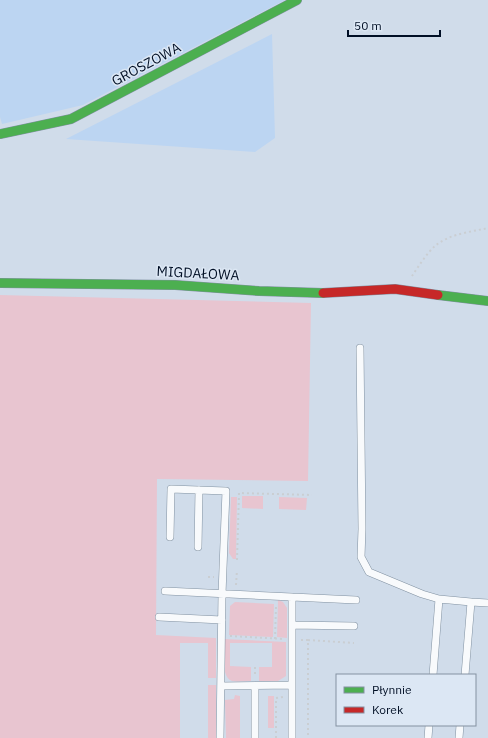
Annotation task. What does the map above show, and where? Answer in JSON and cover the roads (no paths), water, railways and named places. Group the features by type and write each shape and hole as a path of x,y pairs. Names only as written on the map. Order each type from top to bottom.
{"street":[{"name":"GROSZOWA","path":"0,134 72,119 298,0"},
{"name":"MIGDAŁOWA","path":"0,283 175,284 259,291 315,293 395,289 488,301"}],"lane":[{"path":"360,348 361,557 368,572 422,594 439,599 488,603"},
{"path":"170,537 171,489 226,491 222,594 220,738"},
{"path":"198,547 199,490"},
{"path":"165,591 356,600"},
{"path":"292,597 292,738"},
{"path":"433,674 439,599"},
{"path":"465,674 471,602"},
{"path":"159,617 222,620"},
{"path":"292,625 354,626"},
{"path":"221,686 292,685"},
{"path":"255,686 255,738"},
{"path":"428,738 429,726"},
{"path":"459,738 460,726"}]}
